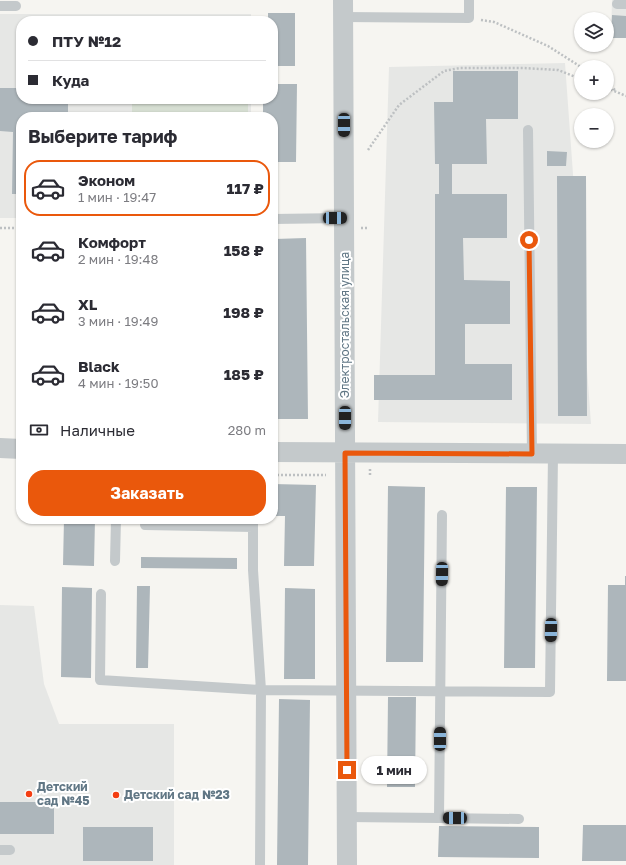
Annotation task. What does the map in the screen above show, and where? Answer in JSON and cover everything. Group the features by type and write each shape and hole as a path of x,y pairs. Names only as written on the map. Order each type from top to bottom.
{"street":[{"name":"Электростальская улица","path":"343,8 347,865"},
{"path":"0,448 16,449"},
{"path":"278,452 626,454"}],"lane":[{"path":"343,8 469,18 469,0"},
{"path":"0,6 16,6"},
{"path":"528,130 532,454"},
{"path":"278,218 344,218"},
{"path":"101,594 100,680 261,690 550,692 553,454"},
{"path":"439,818 442,515"},
{"path":"115,561 116,524"},
{"path":"145,525 199,524"},
{"path":"253,524 253,570 261,690 260,865"},
{"path":"347,817 519,819"}],"path":[{"path":"469,18 494,22 548,46 574,63"},
{"path":"368,150 399,105 444,71 460,68 523,68 558,70 574,76"},
{"path":"616,92 626,96"},
{"path":"0,228 16,228"},
{"path":"278,475 326,475"}],"shaded area":[{"path":"612,0 626,0 626,38 614,38 614,12 612,12"},
{"path":"0,14 251,14 251,16 16,16 16,104 251,104 251,112 16,112 16,218 0,218"},
{"path":"565,63 591,424 378,422 389,67"},
{"path":"132,104 248,104 248,112 132,112"},
{"path":"0,605 34,606 44,684 59,724 174,724 174,865 0,865"}],"building":[{"path":"268,13 295,13 295,66 278,66 278,16 268,16"},
{"path":"614,15 626,16 626,38 614,38"},
{"path":"453,71 518,71 518,119 486,119 487,164 452,164 452,194 507,194 507,238 463,238 464,280 510,281 510,324 465,324 465,364 512,364 512,400 374,400 374,375 435,375 435,194 439,194 439,164 435,164 434,102 453,102"},
{"path":"278,84 297,84 296,162 278,162 278,112 263,112 263,104 278,104"},
{"path":"0,88 16,88 16,104 68,104 68,112 16,112 16,194 12,194 13,132 0,131"},
{"path":"547,151 567,152 566,166 547,166"},
{"path":"557,176 586,176 587,416 558,416"},
{"path":"306,238 308,419 278,419 278,239"},
{"path":"278,484 316,485 314,566 284,566 285,516 278,516"},
{"path":"388,486 425,487 423,662 386,662"},
{"path":"506,487 537,487 535,668 504,668"},
{"path":"64,524 95,524 94,566 63,565"},
{"path":"141,557 237,558 237,569 141,568"},
{"path":"625,576 626,681 607,681 608,585 625,585"},
{"path":"137,586 150,586 148,668 136,668"},
{"path":"62,587 92,588 91,678 61,677"},
{"path":"285,588 315,589 315,679 284,679"},
{"path":"388,697 416,697 415,787 387,787"},
{"path":"279,699 310,700 308,865 277,865"},
{"path":"0,802 54,802 54,834 0,834"},
{"path":"583,825 626,825 626,861 582,861"},
{"path":"439,826 539,827 539,858 438,857"},
{"path":"83,827 153,827 153,861 83,861"}],"place":[{"name":"Детский сад №45","path":"29,794"},
{"name":"Детский сад №23","path":"116,795"}],"route":[{"path":"347,770 345,453 532,454 529,240"}]}
